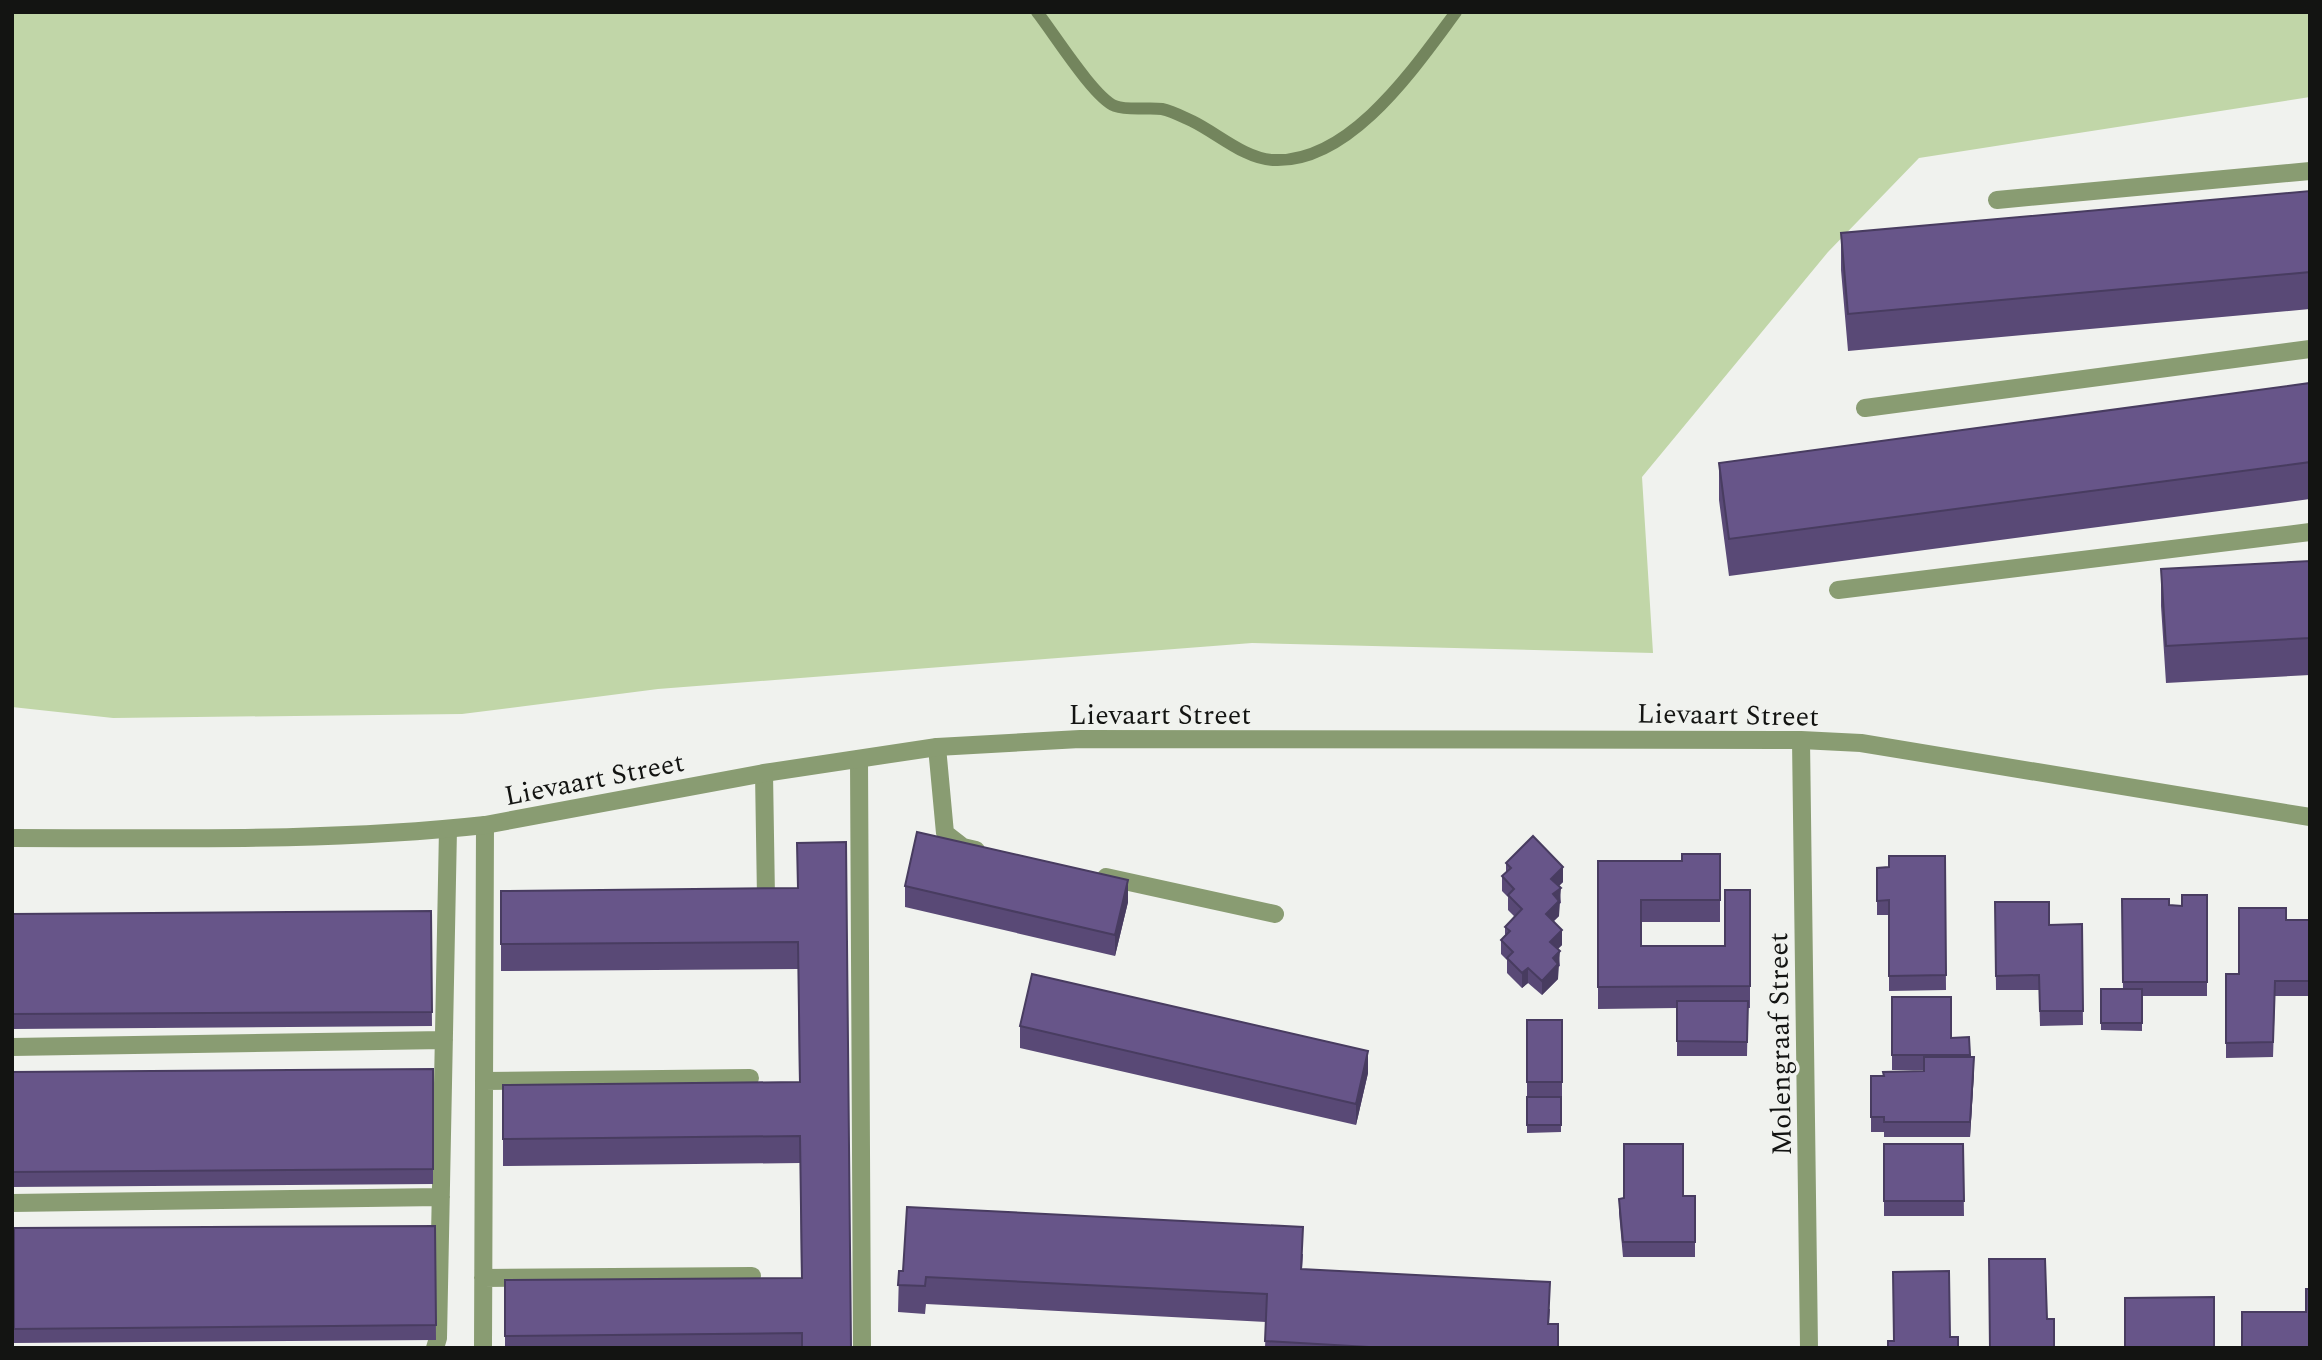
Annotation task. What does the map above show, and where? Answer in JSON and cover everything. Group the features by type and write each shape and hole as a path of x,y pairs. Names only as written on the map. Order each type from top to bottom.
{"street":[{"path":"1997,200 2310,170"},
{"path":"1865,408 2310,349"},
{"path":"1838,590 2310,533"},
{"name":"Lievaart Street","path":"12,838 292,835 448,829 485,825 764,773 937,747 1080,739 1801,740 1861,743 2310,817"},
{"name":"Molengraaf Street","path":"1801,740 1809,1348"},
{"path":"937,747 945,833 963,847 990,853"},
{"path":"859,759 862,1348"},
{"path":"739,898 766,898 764,773"},
{"path":"483,1348 484,1081 491,900 485,825"},
{"path":"435,1348 441,1197 448,829"},
{"path":"1085,873 1275,914"},
{"path":"12,1047 444,1040"},
{"path":"484,1081 750,1078"},
{"path":"12,1203 441,1197"},
{"path":"483,1278 752,1276"}],"green space":[{"path":"12,12 2310,12 2310,97 1919,158 1828,252 1642,477 1653,653 1252,643 658,689 462,714 113,718 12,707"}],"building":[{"path":"2310,191 2310,272 1848,314 1841,233"},
{"path":"2310,383 2310,462 1729,539 1719,463"},
{"path":"2310,561 2310,638 2166,646 2161,569"},
{"path":"917,832 1128,880 1115,935 905,886"},
{"path":"1533,836 1563,867 1551,879 1561,888 1553,894 1559,901 1546,914 1562,930 1550,942 1560,951 1553,958 1558,964 1542,981 1528,968 1522,973 1507,958 1513,952 1501,940 1510,931 1505,927 1522,909 1508,895 1514,889 1502,876 1511,868 1506,863"},
{"path":"846,842 851,1348 802,1348 802,1333 505,1336 505,1280 802,1278 800,1136 503,1139 503,1085 800,1082 798,942 501,944 501,891 798,888 797,843"},
{"path":"1682,854 1720,854 1720,900 1641,900 1641,946 1725,946 1725,890 1750,890 1750,986 1598,987 1598,861 1682,861"},
{"path":"1889,856 1945,856 1946,975 1889,976 1889,900 1877,901 1877,868 1889,867"},
{"path":"2182,895 2207,895 2207,982 2123,982 2122,899 2169,899 2169,905 2182,906"},
{"path":"1995,902 2049,902 2049,925 2082,924 2083,1011 2040,1011 2039,975 1996,976"},
{"path":"2239,908 2286,908 2286,920 2310,920 2310,981 2275,981 2273,1042 2226,1043 2226,974 2239,974"},
{"path":"431,911 432,1012 12,1014 12,914"},
{"path":"1032,974 1368,1051 1356,1104 1020,1026"},
{"path":"2101,989 2142,989 2142,1023 2101,1023"},
{"path":"1892,997 1951,997 1951,1038 1969,1037 1970,1055 1892,1055"},
{"path":"1677,1001 1748,1001 1747,1042 1677,1041"},
{"path":"1527,1020 1562,1020 1562,1082 1527,1082"},
{"path":"1924,1057 1974,1057 1970,1122 1884,1122 1884,1117 1871,1117 1871,1076 1884,1076 1883,1072 1924,1071"},
{"path":"433,1069 433,1169 12,1172 12,1072"},
{"path":"1527,1097 1561,1097 1561,1125 1527,1125"},
{"path":"1624,1144 1683,1144 1683,1196 1695,1196 1695,1242 1623,1242 1619,1199 1624,1198"},
{"path":"1884,1144 1963,1144 1964,1201 1884,1201"},
{"path":"907,1207 1303,1227 1301,1269 1550,1282 1548,1324 1558,1324 1558,1348 1386,1348 1265,1341 1267,1294 926,1277 925,1286 898,1285 899,1271 903,1271"},
{"path":"435,1226 436,1325 14,1329 14,1228"},
{"path":"1989,1259 2045,1259 2047,1319 2054,1319 2054,1348 1990,1348"},
{"path":"1949,1271 1950,1337 1958,1337 1958,1348 1888,1348 1888,1341 1894,1341 1893,1272"},
{"path":"2306,1289 2310,1289 2310,1348 2242,1348 2242,1312 2306,1312"},
{"path":"2214,1297 2214,1348 2125,1348 2125,1298"}],"waterway":[{"path":"1037,12 1085,78 1115,106 1170,111 1252,155 1273,160 1301,157 1328,146 1354,129 1400,84 1456,12"}]}
